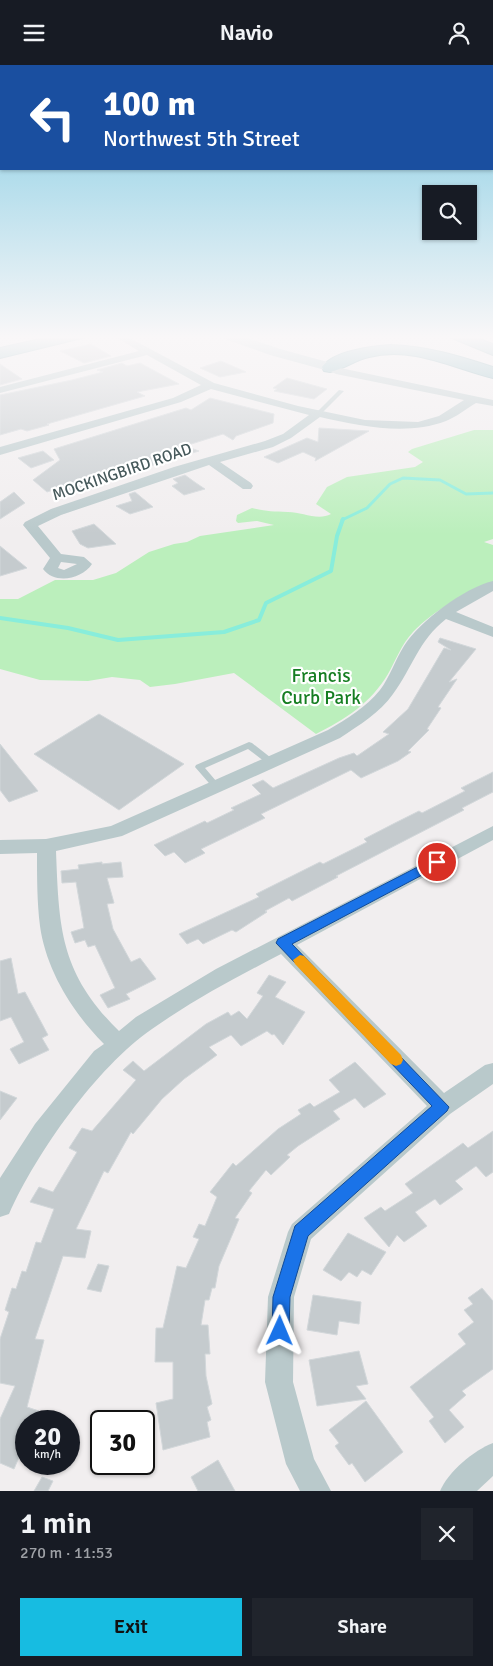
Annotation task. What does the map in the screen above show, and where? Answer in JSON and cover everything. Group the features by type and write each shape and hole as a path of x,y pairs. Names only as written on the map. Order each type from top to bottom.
{"street":[{"path":"0,451 172,402"},
{"path":"274,402 365,423 418,425 443,418 470,402"},
{"name":"MOCKINGBIRD ROAD","path":"57,558 30,525 56,511 269,444 287,435 319,413"},
{"path":"212,461 247,486"},
{"path":"0,847 46,846 115,832 218,788 334,734 366,713 391,685 408,650 422,632 444,613 493,585"},
{"path":"444,613 493,632"},
{"path":"0,1206 9,1186 43,1131 102,1058 152,1018 223,975 493,832"},
{"path":"46,846 50,928 66,978 99,1026 118,1044"},
{"path":"283,943 442,1107"},
{"path":"316,1491 301,1464 279,1382 281,1297 301,1232 442,1107 493,1072"},
{"path":"455,1491 493,1457"}],"lane":[{"path":"319,413 330,402"},
{"path":"218,788 199,767 249,745 272,763"}],"green space":[{"name":"Francis Curb Park","path":"474,430 493,430 493,539 484,542 493,545 493,582 451,603 431,616 405,642 388,674 374,694 347,717 316,734 234,673 150,687 140,680 112,677 88,681 40,680 0,669 0,599 18,599 55,580 93,580 116,573 149,552 187,542 200,536 274,525 257,521 238,523 236,521 237,515 252,508 321,517 326,516 331,514 316,504 327,487 347,477 415,467 423,462 408,452 412,449"}],"building":[{"path":"0,402 126,402 27,431 21,429 0,435"},
{"path":"204,402 224,402 274,414 273,423 236,436 233,440 223,434 185,446 199,451 61,493 56,489 47,492 33,480 60,460 54,449 186,408 191,410"},
{"path":"319,428 369,431 315,461 316,458 303,452 278,463 264,457 307,438 318,442"},
{"path":"43,451 54,460 31,468 18,458"},
{"path":"185,475 205,489 184,495 172,486 178,483 173,479"},
{"path":"14,492 25,503 0,519 0,502"},
{"path":"135,492 153,507 130,514 116,506 132,501 129,494"},
{"path":"94,524 116,544 88,548 80,544 72,531"},
{"path":"0,546 27,568 0,576"},
{"path":"440,638 476,649 449,682 457,679 438,707 441,708 427,729 429,730 408,751 411,752 398,761 361,778 351,770 261,814 265,818 201,849 205,853 185,863 174,852 165,856 154,845 205,821 207,823 234,810 231,808 261,794 252,785 263,780 273,788 339,758 354,753 357,756 389,734 383,732 408,709 444,648 451,650 438,642"},
{"path":"99,714 184,764 119,810 34,754"},
{"path":"0,744 38,791 9,802 0,790"},
{"path":"493,772 493,792 462,808 464,810 336,876 338,877 292,901 289,898 265,911 267,912 236,932 232,930 203,944 198,939 187,944 179,934 259,897 256,894 320,862 323,864 367,842 364,839 419,811 422,813 465,791 461,788"},
{"path":"102,862 102,864 121,862 123,877 107,878 114,903 107,904 113,929 131,962 140,958 156,979 126,994 130,999 108,1008 100,995 115,988 95,945 88,947 85,940 75,943 71,932 84,928 76,882 62,883 61,871 79,869 78,865"},
{"path":"11,958 18,994 25,992 48,1035 42,1038 49,1050 19,1064 10,1049 24,1042 11,1017 0,1021 0,961"},
{"path":"269,975 286,982 275,997 305,1012 283,1045 274,1034 272,1035 267,1031 241,1046 231,1035 209,1047 217,1055 184,1079 162,1099 133,1134 131,1132 108,1173 104,1171 76,1229 91,1231 85,1258 63,1256 35,1339 44,1340 27,1407 36,1410 15,1410 15,1467 14,1469 0,1463 0,1419 15,1386 0,1383 0,1339 9,1312 5,1310 12,1288 16,1289 22,1271 26,1272 36,1242 41,1243 54,1209 30,1202 39,1187 53,1192 77,1152 69,1148 82,1128 92,1131 136,1080 123,1070 133,1061 144,1071 206,1024 228,1012 231,1016 239,1011 247,1019 263,996 257,993"},
{"path":"355,1062 386,1094 364,1108 355,1098 333,1111 340,1119 298,1146 287,1155 290,1157 271,1175 266,1170 249,1191 252,1193 235,1218 239,1219 219,1266 215,1288 212,1288 209,1300 205,1300 201,1325 208,1325 210,1354 205,1354 206,1376 212,1404 207,1407 211,1420 207,1422 210,1437 163,1450 156,1403 173,1399 173,1362 155,1362 156,1328 163,1328 177,1266 186,1268 199,1239 193,1237 199,1224 205,1226 217,1197 210,1192 233,1163 236,1166 278,1129 301,1114 298,1110 310,1103 314,1107 340,1092 329,1080"},
{"path":"0,1091 17,1098 0,1120"},
{"path":"493,1131 493,1172 486,1177 476,1166 455,1181 463,1189 440,1205 435,1199 415,1212 427,1226 404,1242 397,1235 389,1247 364,1218 381,1207 385,1211 413,1193 405,1184 463,1143 468,1148"},
{"path":"348,1233 386,1252 371,1275 362,1270 357,1277 349,1272 341,1281 323,1270"},
{"path":"98,1264 109,1266 101,1292 87,1289"},
{"path":"482,1288 493,1301 493,1369 462,1391 466,1395 449,1410 464,1427 445,1443 429,1421 434,1417 410,1387 466,1344 458,1334 474,1322 464,1310 473,1304 468,1298"},
{"path":"313,1295 361,1302 359,1324 339,1321 337,1335 307,1330"},
{"path":"359,1351 368,1384 356,1386 366,1399 317,1406 309,1360"},
{"path":"366,1401 403,1452 365,1482 352,1463 349,1465 335,1446 339,1443 329,1430"},
{"path":"218,1460 235,1491 198,1491 191,1477"},
{"path":"42,1477 53,1481 48,1491 34,1491"}],"waterway":[{"path":"343,520 367,508 390,484 403,478 440,480 466,494 493,493"},
{"path":"0,618 68,628 118,640 224,632 259,620 266,603 331,571 337,536 343,520"}],"slow traffic":[{"path":"300,960 396,1060"}],"route":[{"path":"280,1331 281,1297 301,1232 442,1107 283,943 437,862"}]}
